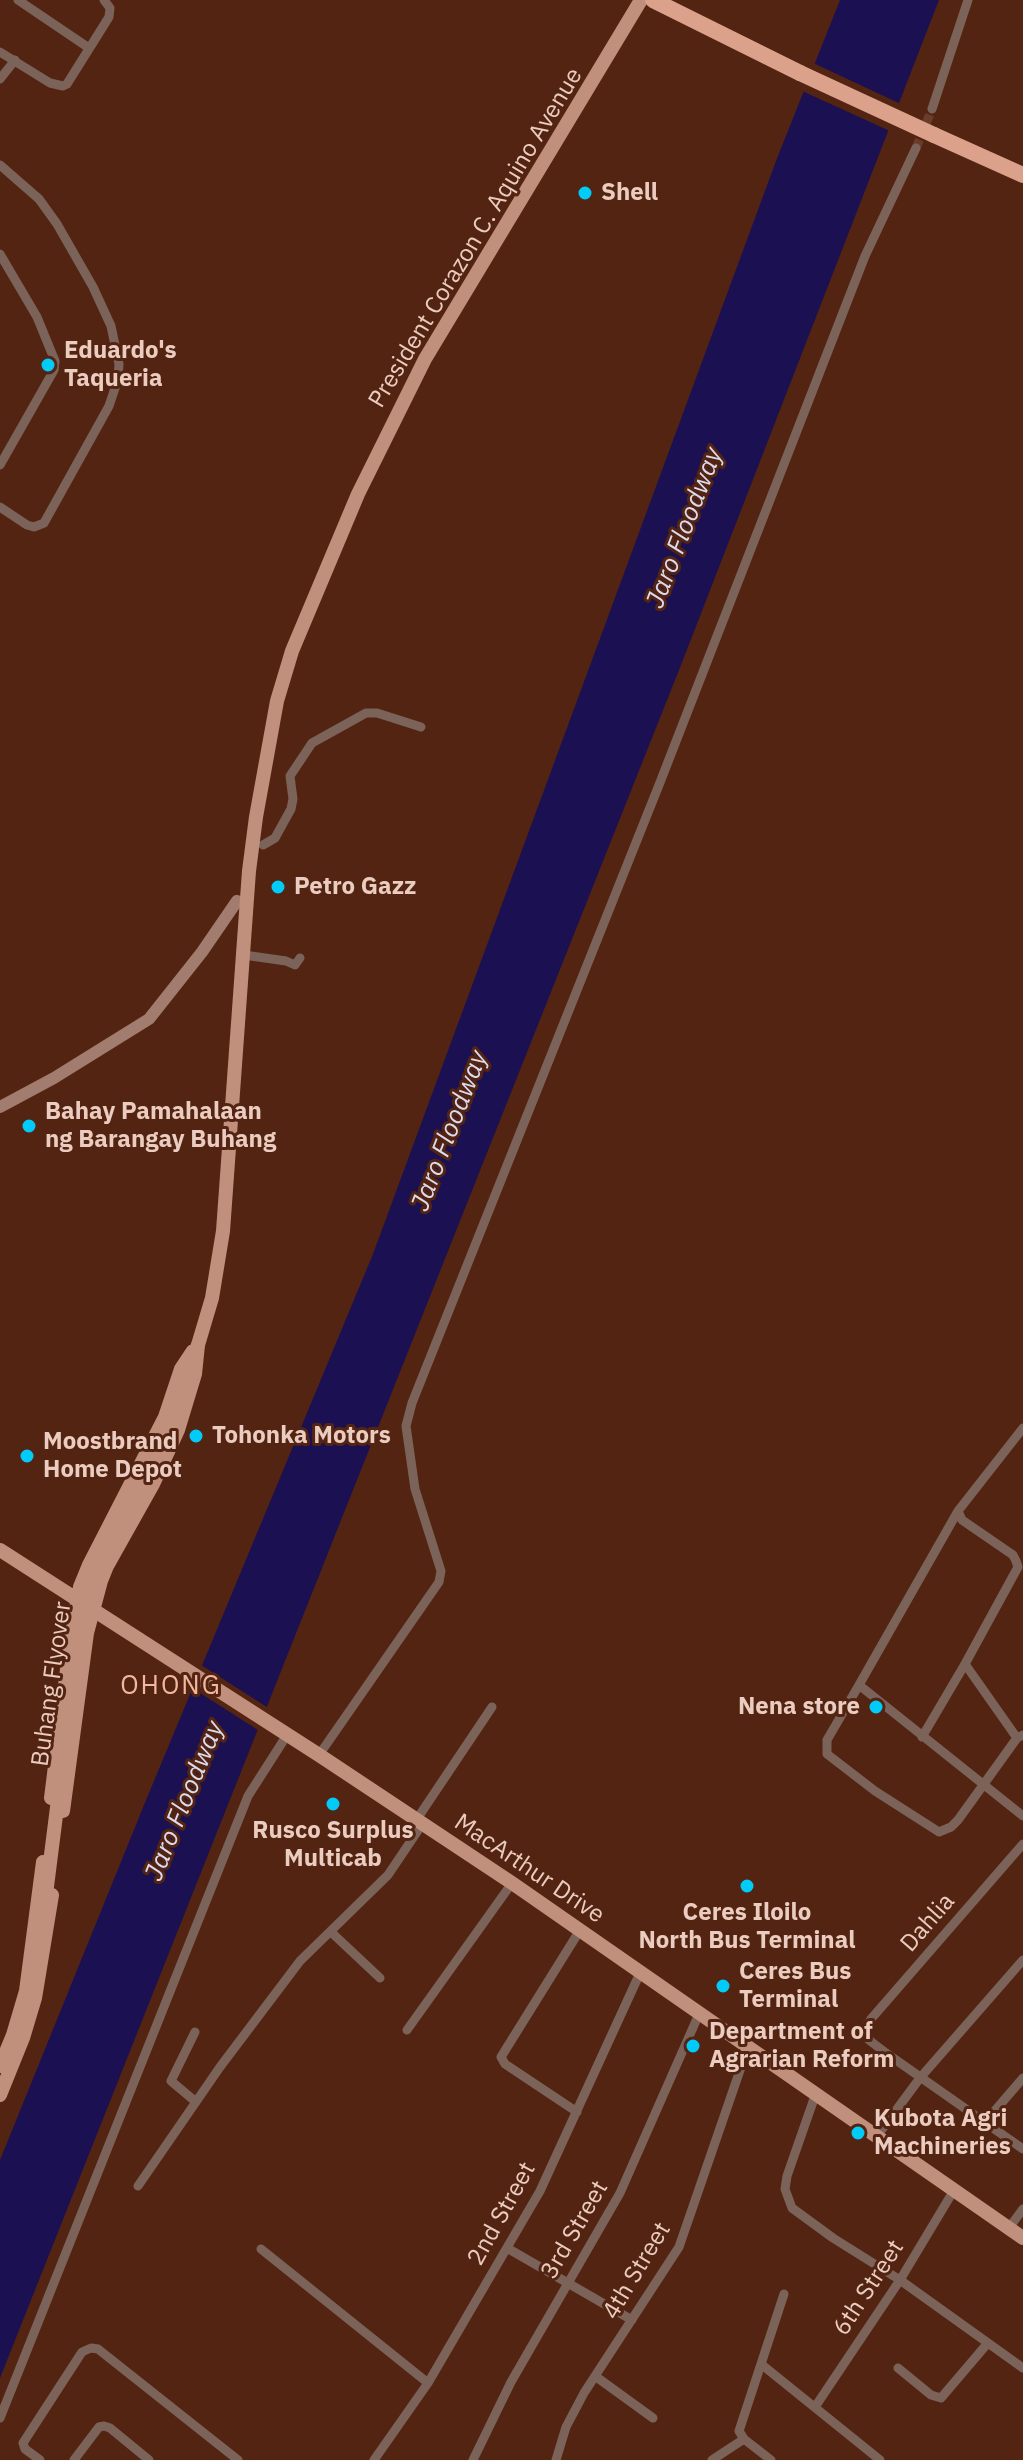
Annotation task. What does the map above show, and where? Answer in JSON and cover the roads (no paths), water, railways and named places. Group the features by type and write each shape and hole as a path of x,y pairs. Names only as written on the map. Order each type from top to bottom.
{"highway":[{"path":"653,0 800,73 1023,175"}],"main road":[{"name":"President Corazon C. Aquino Avenue","path":"0,2066 25,1996 41,1931 87,1633 101,1581 178,1430 195,1374 198,1345 212,1298 223,1231 256,817 277,701 292,651 358,494 425,359 641,0"},
{"path":"237,901 242,895 254,855 263,845"},
{"name":"President Corazon C. Aquino Avenue","path":"0,2095 35,1998 77,1600 89,1565 165,1417 181,1369 198,1345"},
{"name":"Buhang Flyover","path":"44,1910 79,1634 87,1596 94,1574 166,1436 198,1345"},
{"name":"MacArthur Drive","path":"0,1550 420,1821 1023,2238"},
{"path":"72,1629 68,1609 54,1584 78,1576 89,1565"},
{"path":"85,1649 88,1638 95,1632 116,1625 103,1595 101,1581"},
{"name":"President Corazon C. Aquino Avenue","path":"41,1931 44,1910"}],"street":[{"path":"18,0 89,48"},
{"path":"0,52 50,83 67,84 109,17 110,8 104,0"},
{"path":"932,109 968,0"},
{"path":"0,79 15,60"},
{"path":"319,1755 439,1582 441,1571 415,1489 406,1426 412,1403 659,785 865,256 916,148"},
{"path":"0,165 39,199 57,224 111,326 119,364 118,379 109,406 44,523 34,527 27,525 0,507"},
{"path":"0,254 37,317 55,361 54,370 0,465"},
{"path":"263,845 275,838 291,809 290,776 312,743 366,713 377,713 421,727"},
{"path":"0,1107 54,1078 149,1019 202,952 237,901"},
{"path":"244,955 295,965 300,958"},
{"path":"965,1664 1020,1736 958,1820 939,1832 834,1760 827,1754 827,1740 958,1511 1023,1428"},
{"path":"922,1737 1018,1567 1013,1555 962,1520 958,1511"},
{"path":"859,1685 1023,1816"},
{"path":"138,2186 300,1961 388,1875 492,1707"},
{"path":"0,2418 248,1796 285,1734"},
{"name":"Dahlia","path":"920,2078 869,2040 865,2029 1023,1844"},
{"path":"407,2030 512,1883"},
{"path":"577,2112 505,2064 501,2057 580,1930"},
{"path":"331,1932 380,1978"},
{"path":"877,2136 920,2078 1023,1960"},
{"name":"2nd Street","path":"374,2460 428,2383 540,2191 640,1973"},
{"name":"3rd Street","path":"473,2460 511,2382 620,2193 699,2014"},
{"path":"195,2032 171,2081 196,2102"},
{"name":"4th Street","path":"556,2460 574,2410 679,2247 748,2047"},
{"path":"920,2078 1023,2149"},
{"path":"986,2121 1023,2078"},
{"path":"816,2093 787,2176 787,2199 792,2208 1023,2368"},
{"name":"6th Street","path":"815,2407 900,2280 954,2190"},
{"path":"1009,2228 1023,2209"},
{"path":"507,2248 632,2320"},
{"path":"261,2249 428,2383"},
{"path":"771,2460 744,2439 739,2431 784,2294"},
{"path":"898,2368 931,2395 941,2398 987,2344"},
{"path":"40,2460 25,2449 23,2443 82,2352 91,2348 98,2349 238,2460"},
{"path":"761,2364 880,2460"},
{"path":"595,2376 653,2418"},
{"path":"74,2460 99,2427 104,2426 149,2460"},
{"path":"712,2460 744,2439"}],"water":[{"name":"Jaro Floodway","path":"840,0 939,0 681,665 0,2378 0,2160 373,1254 776,161"}],"tunnel":[{"path":"916,148 932,109"}],"place":[{"name":"Shell","path":"585,193"},
{"name":"Eduardo's Taqueria","path":"48,365"},
{"name":"Petro Gazz","path":"278,887"},
{"name":"Bahay Pamahalaan ng Barangay Buhang","path":"29,1126"},
{"name":"Tohonka Motors","path":"196,1436"},
{"name":"Moostbrand Home Depot","path":"27,1456"},
{"name":"Nena store","path":"876,1707"},
{"name":"Rusco Surplus Multicab","path":"333,1804"},
{"name":"Ceres Iloilo North Bus Terminal","path":"747,1886"},
{"name":"Ceres Bus Terminal","path":"723,1986"},
{"name":"Department of Agrarian Reform","path":"693,2046"},
{"name":"Kubota Agri Machineries","path":"858,2133"}],"district":[{"name":"OHONG","path":"171,1686"}]}
